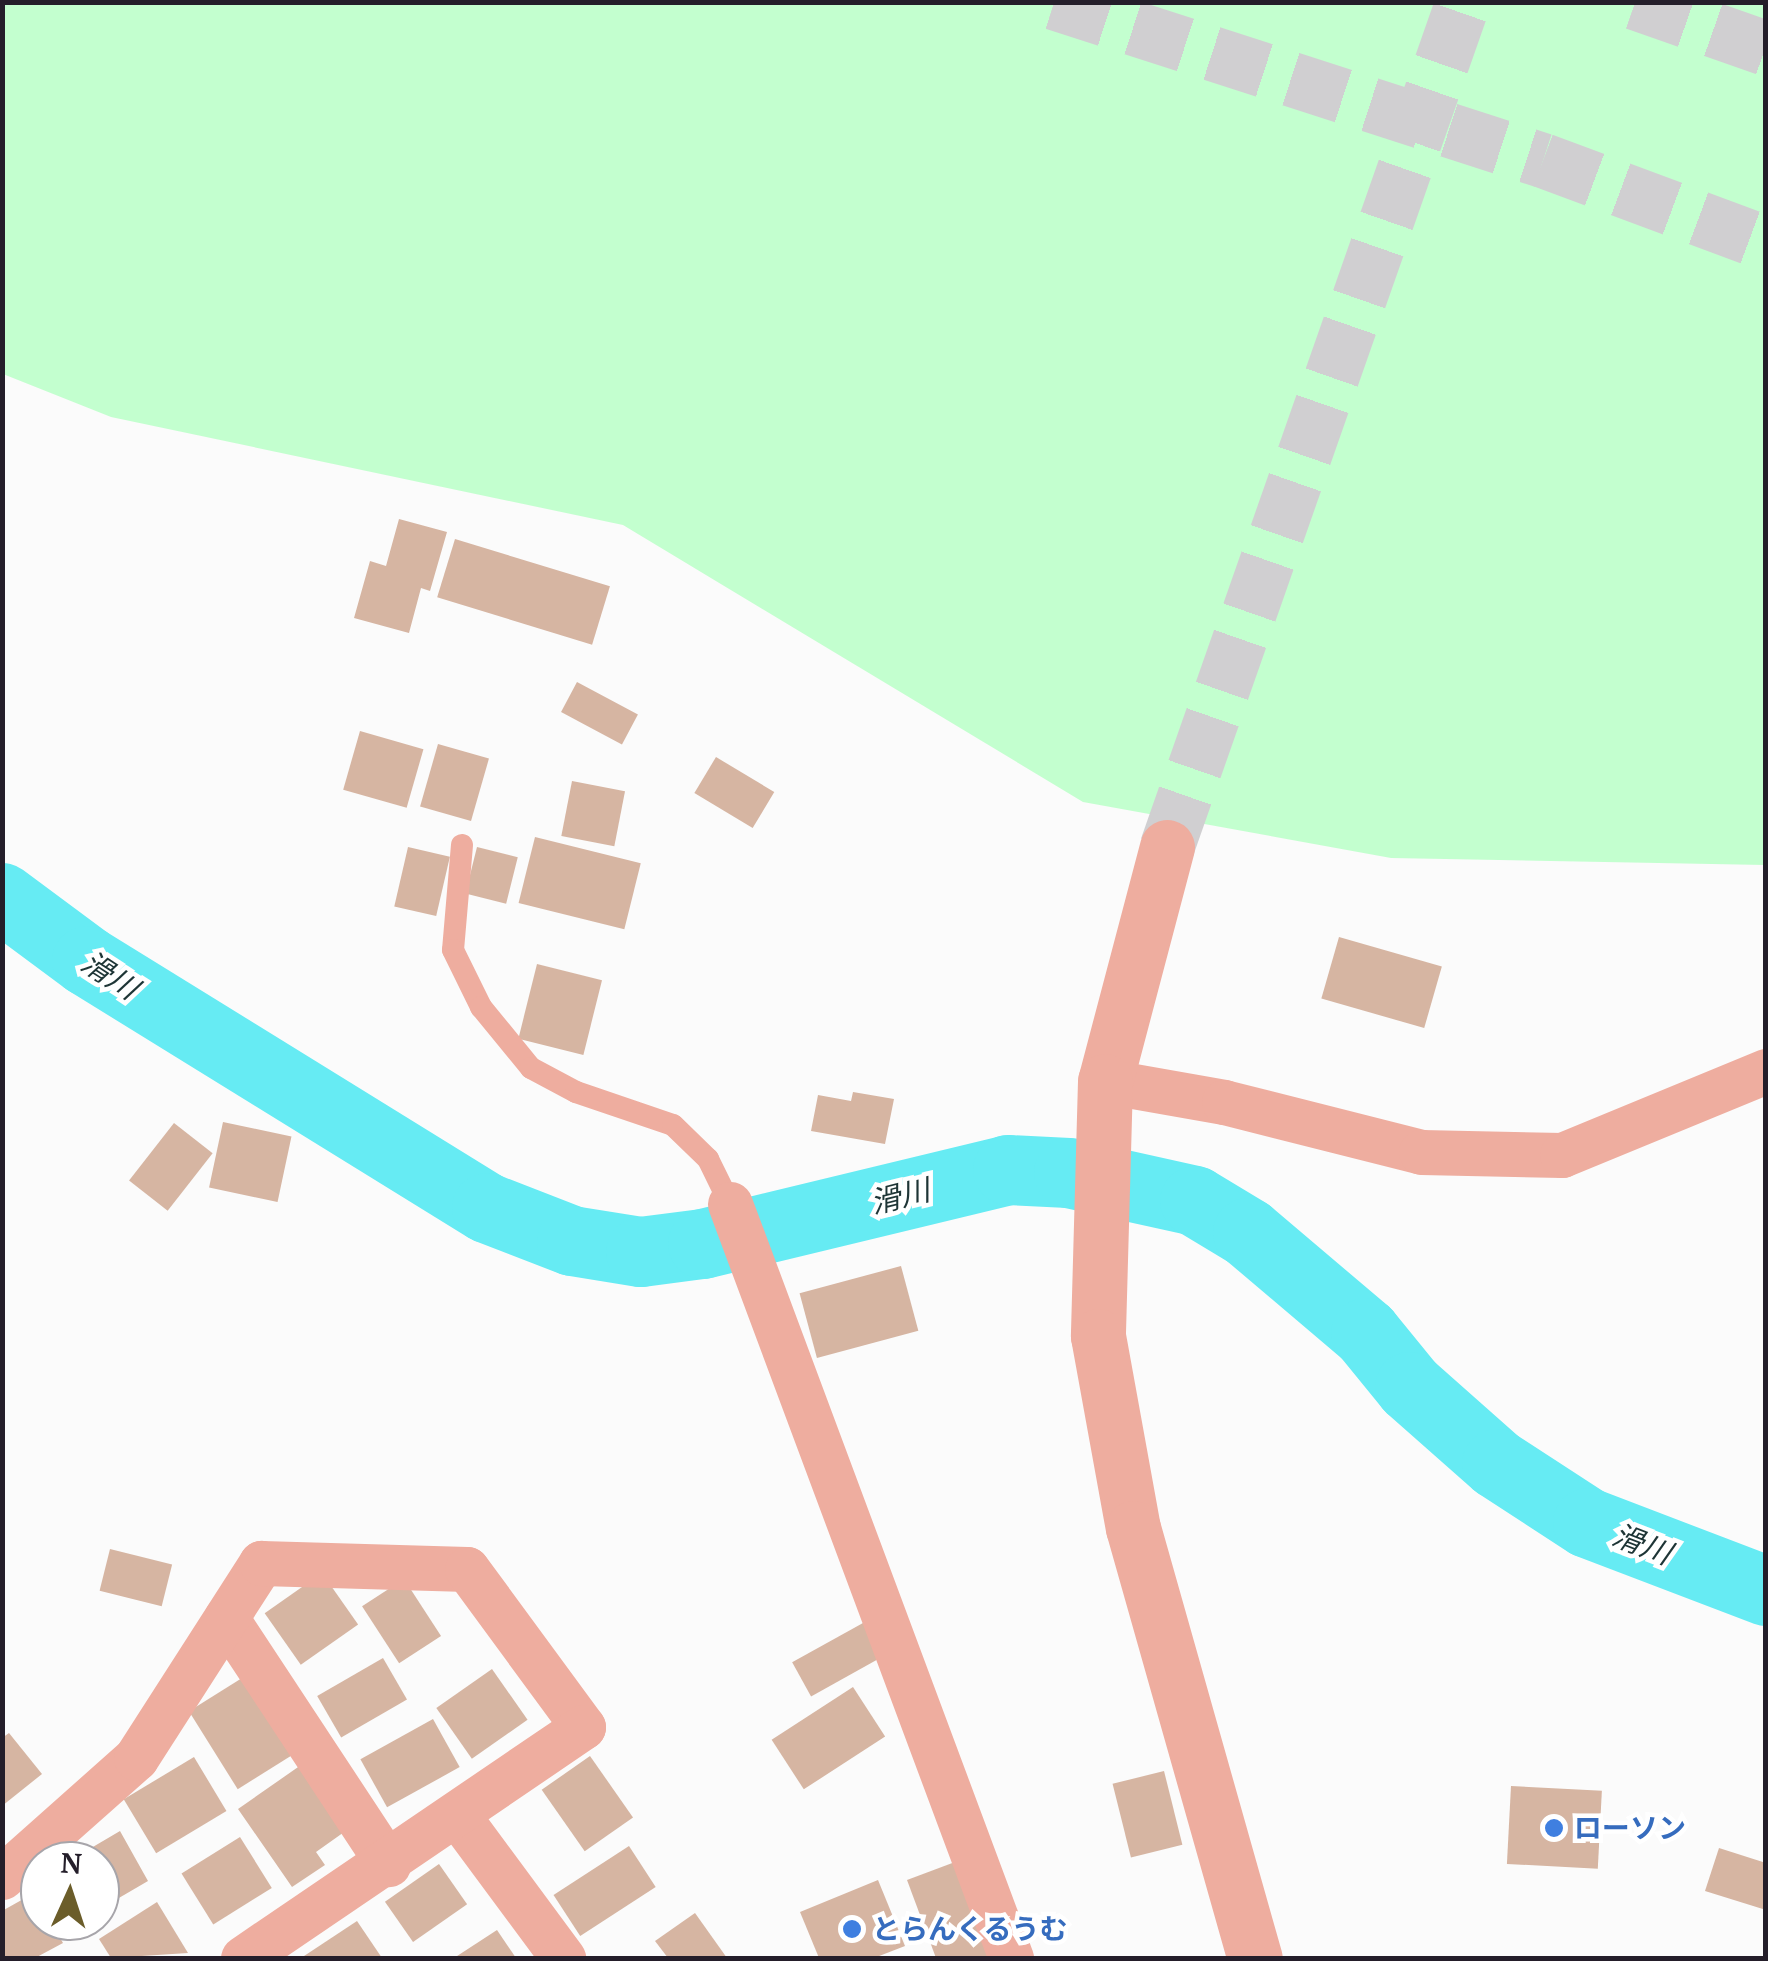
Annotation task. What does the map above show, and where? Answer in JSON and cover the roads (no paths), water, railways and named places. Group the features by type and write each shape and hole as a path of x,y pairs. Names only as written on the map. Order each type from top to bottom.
{"street":[{"path":"1166,846 1104,1099 1098,1336 1134,1528 1255,1958"},
{"path":"1104,1099 1224,1102 1420,1152 1562,1155 1766,1071"},
{"path":"730,1204 1011,1958"},
{"path":"2,1877 136,1758 261,1563 467,1569 583,1728 388,1864 243,1958"},
{"path":"226,1618 388,1864"},
{"path":"458,1816 564,1958"}],"lane":[{"path":"462,845 453,950 481,1006 531,1068 672,1125 708,1159 730,1204"}],"waterway":[{"name":"滑川","path":"2,898 87,961 487,1208 572,1241 641,1252 703,1244 1008,1170 1069,1173 1195,1201 1248,1233 1366,1333 1410,1387 1497,1464 1588,1523 1766,1591"}],"tunnel":[{"path":"1054,2 1543,160 1766,243"},
{"path":"1167,847 1463,2"},
{"path":"1635,2 1766,48"}],"place":[{"name":"ローソン","path":"1554,1828"},
{"name":"とらんくるうむ","path":"852,1929"}]}
